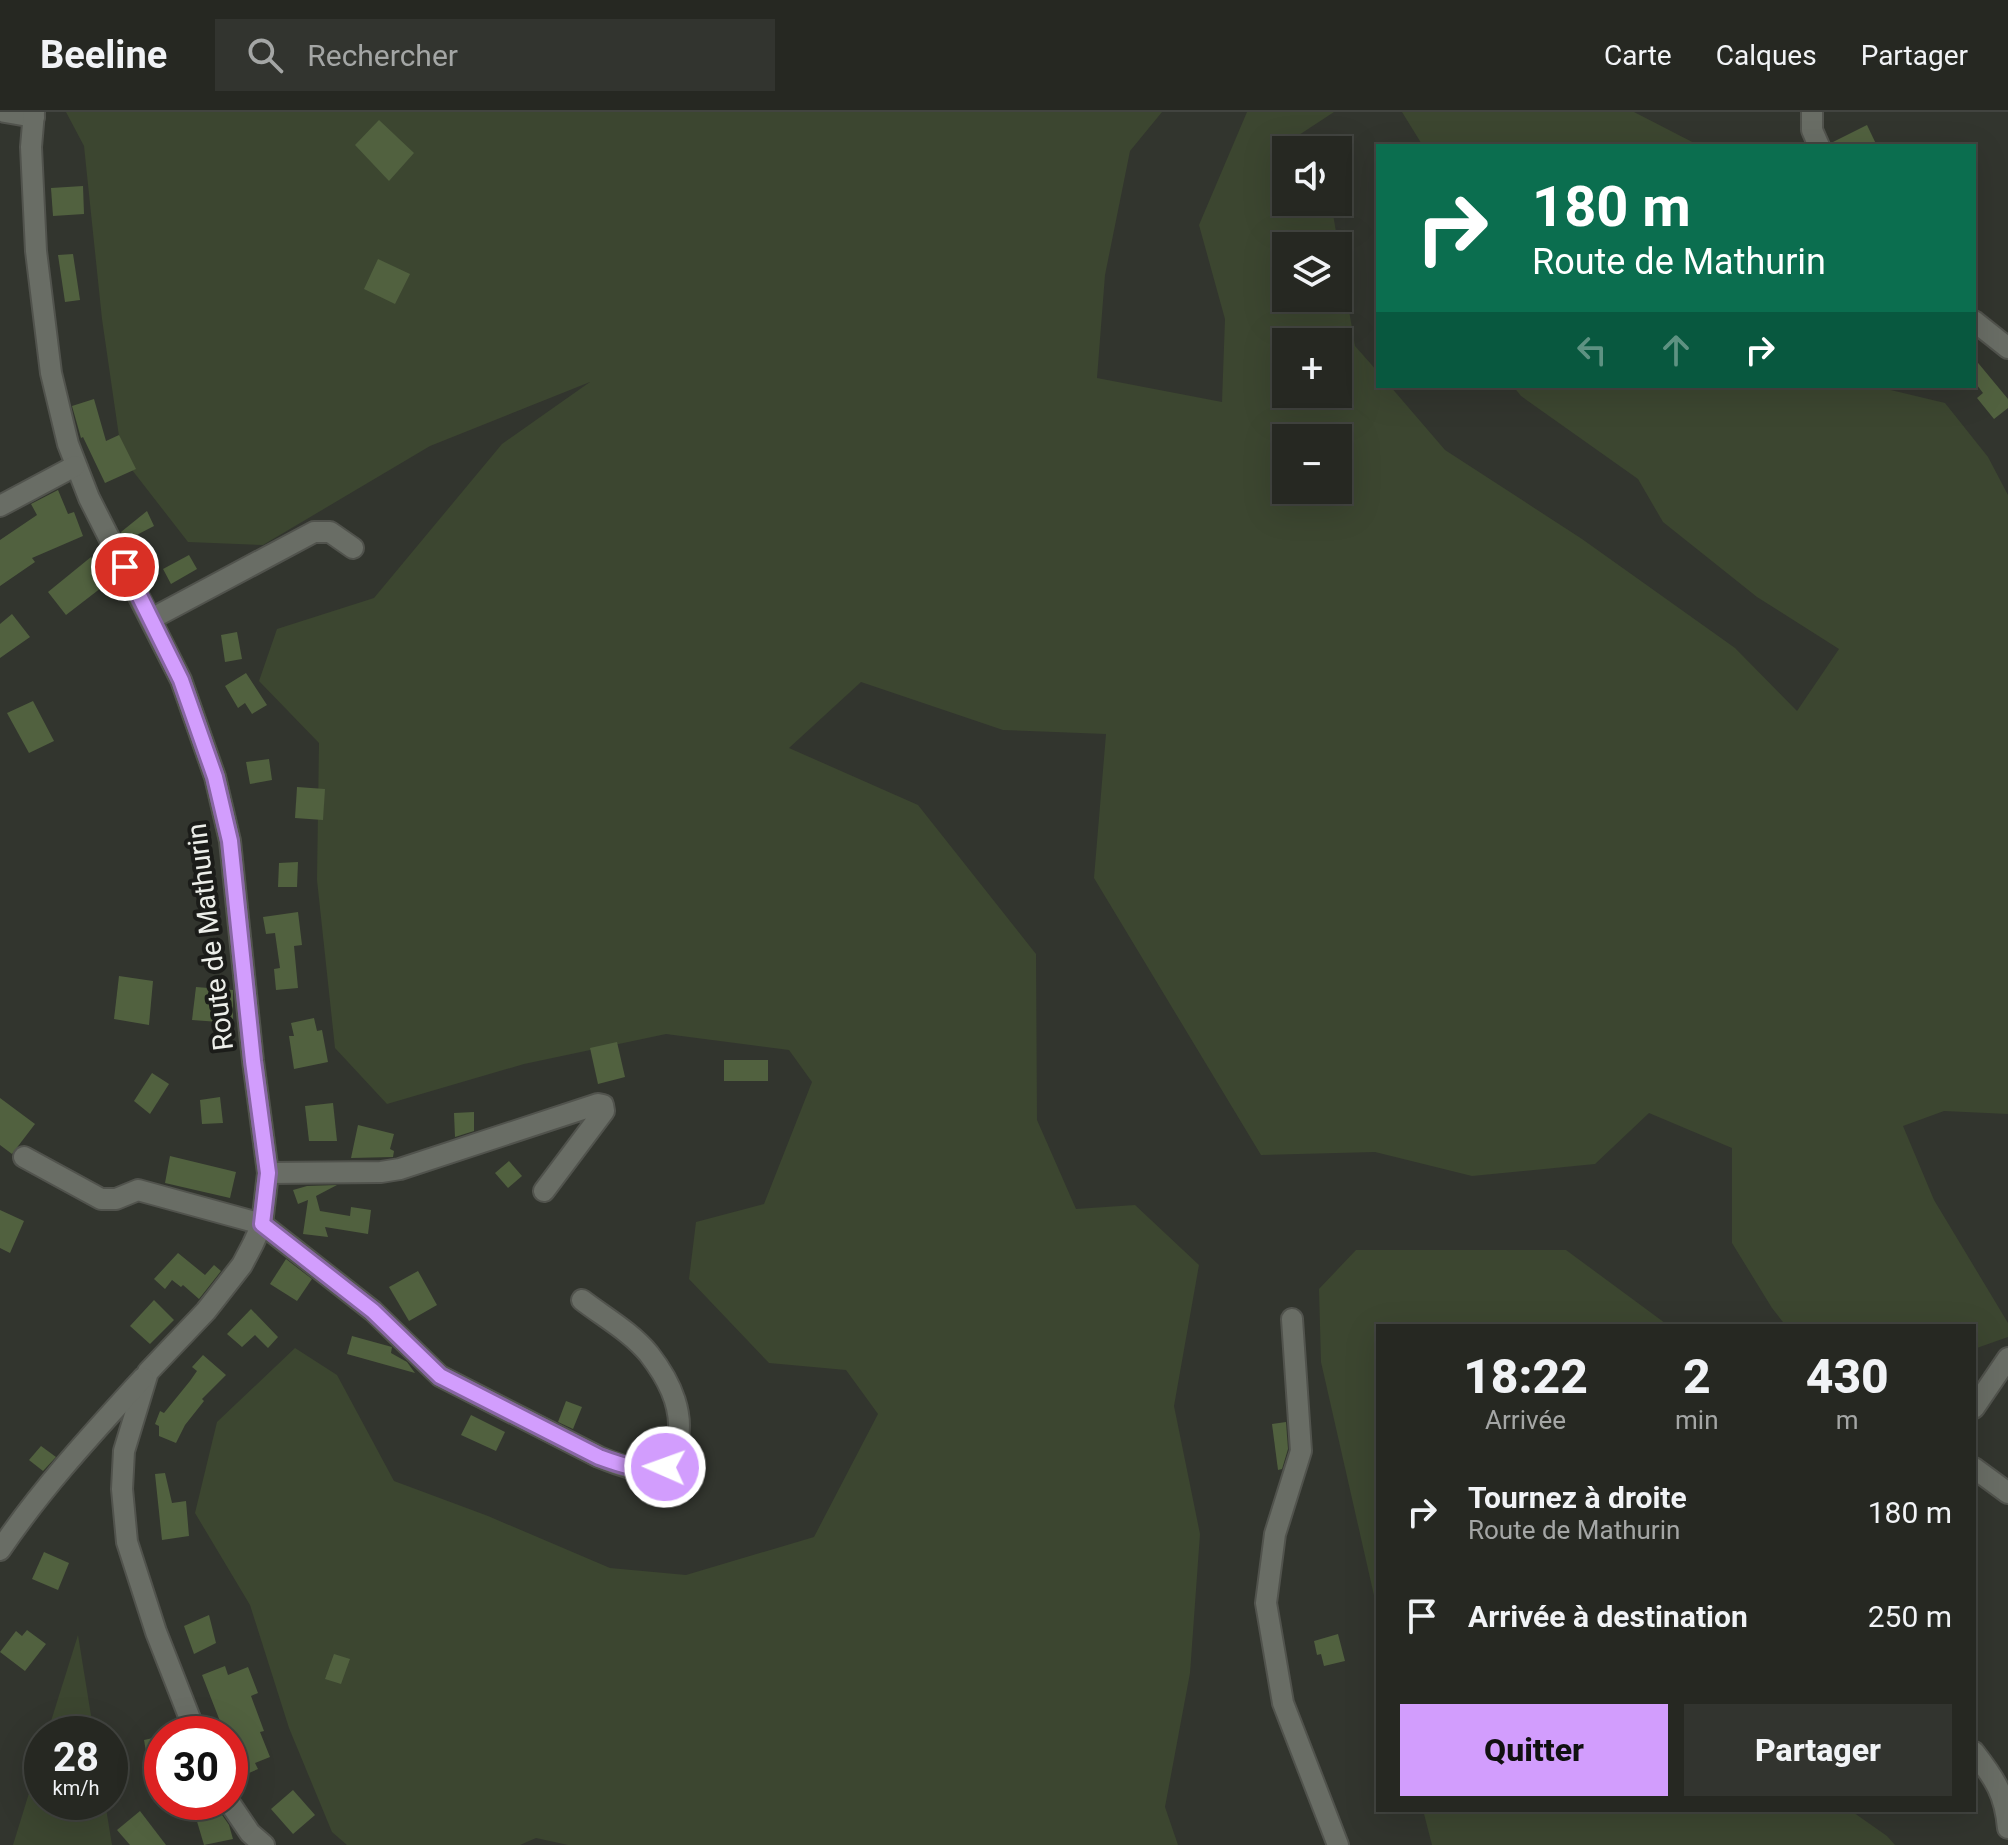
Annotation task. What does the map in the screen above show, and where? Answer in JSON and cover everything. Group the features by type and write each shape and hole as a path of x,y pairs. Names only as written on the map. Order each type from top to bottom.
{"street":[{"path":"5,112 34,114"},
{"path":"1812,112 1812,130 1818,144"},
{"name":"Route de Mathurin","path":"34,114 31,147 36,251 51,373 75,466 181,680 215,777 230,841 268,1173 262,1224 242,1265 221,1293 148,1372 124,1451 122,1489 127,1542 156,1632 189,1716"},
{"path":"1976,323 2008,348"},
{"path":"0,506 75,466"},
{"path":"151,619 314,532 330,532 353,548"},
{"path":"268,1173 381,1172 400,1169 598,1104 603,1105 604,1111 544,1191"},
{"path":"24,1157 101,1199 116,1199 138,1190 262,1224 373,1311 428,1365 453,1384 619,1465 657,1470 665,1467 681,1430 670,1389 639,1343 582,1300"},
{"path":"1292,1319 1301,1451 1275,1534 1266,1603 1283,1703 1338,1845"},
{"path":"1976,1405 2008,1358"},
{"path":"0,1550 10,1519 148,1372"},
{"path":"1976,1469 2008,1493"},
{"path":"1976,1755 1995,1779 2006,1805 2008,1828"},
{"path":"241,1820 264,1845"}],"green space":[{"path":"66,112 1162,112 1130,151 1105,275 1097,378 1222,402 1225,319 1199,225 1247,112 1334,112 1297,136 1272,136 1272,216 1333,216 1336,232 1272,232 1272,312 1349,312 1352,328 1355,346 1376,370 1376,388 1392,388 1445,450 1582,539 1735,648 1797,711 1839,649 1757,597 1663,522 1638,479 1521,396 1515,388 1882,388 1945,403 1988,457 2008,495 2008,1114 1944,1111 1903,1126 1934,1200 2008,1323 2008,1337 1976,1348 1976,1324 1784,1324 1732,1243 1732,1148 1649,1113 1595,1164 1472,1176 1375,1152 1261,1155 1094,878 1106,734 1003,730 861,682 789,748 918,805 1036,954 1037,1120 1076,1209 1135,1205 1199,1265 1174,1406 1200,1534 1190,1673 1165,1807 1178,1845 568,1845 536,1838 520,1845 347,1845 332,1832 289,1728 250,1605 195,1513 217,1422 295,1348 337,1375 394,1481 488,1516 610,1568 686,1575 814,1537 878,1414 846,1370 769,1363 689,1279 696,1222 764,1204 812,1082 789,1050 666,1034 524,1064 387,1104 335,1048 317,880 319,743 259,681 277,629 374,598 502,444 590,382 430,446 263,545 188,542 122,457 102,319 84,146"},
{"path":"1402,112 1634,112 1696,144 1422,144"},
{"path":"1356,1250 1566,1250 1666,1324 1376,1324 1376,1604 1321,1362 1319,1289"},
{"path":"78,1635 91,1716 53,1716"},
{"path":"24,1809 24,1820 108,1820 112,1845 13,1845"},
{"path":"1424,1812 1853,1812 1895,1845 1432,1845"}],"building":[{"path":"379,120 414,153 389,181 355,145"},
{"path":"1867,125 1876,144 1831,144"},
{"path":"83,186 84,214 53,216 51,188"},
{"path":"73,254 80,300 65,302 58,255"},
{"path":"378,259 410,274 395,304 364,289"},
{"path":"1976,360 2008,399 2008,408 1994,419 1977,398 1983,393 1976,384"},
{"path":"94,399 106,441 119,435 136,469 105,483 81,438 72,406"},
{"path":"58,490 68,514 74,512 83,536 32,558 35,562 0,586 0,540 37,515 31,504"},
{"path":"147,511 154,526 125,541 121,532"},
{"path":"189,555 197,569 171,584 163,569"},
{"path":"91,557 110,581 66,615 48,592"},
{"path":"12,614 30,637 0,658 0,624"},
{"path":"237,632 242,659 225,662 221,635"},
{"path":"246,673 267,705 252,714 245,703 238,708 225,686"},
{"path":"33,701 54,741 29,753 7,713"},
{"path":"269,759 272,780 250,784 246,762"},
{"path":"297,787 325,789 323,820 295,818"},
{"path":"298,862 297,887 278,887 279,863"},
{"path":"298,912 302,945 294,946 298,988 276,990 274,969 280,968 275,933 266,934 263,917"},
{"path":"119,976 153,981 149,1025 114,1019"},
{"path":"196,987 233,990 233,1023 192,1020"},
{"path":"314,1018 317,1031 322,1030 328,1062 294,1069 289,1036 294,1036 291,1023"},
{"path":"617,1042 625,1077 598,1084 590,1048"},
{"path":"724,1060 768,1060 768,1081 724,1081"},
{"path":"152,1073 169,1084 150,1114 134,1101"},
{"path":"220,1097 223,1123 202,1124 200,1100"},
{"path":"0,1098 35,1124 12,1154 0,1145"},
{"path":"333,1103 337,1141 309,1141 305,1106"},
{"path":"474,1112 474,1131 455,1137 454,1113"},
{"path":"358,1125 394,1134 390,1149 394,1151 393,1157 351,1158"},
{"path":"170,1156 236,1172 230,1198 165,1183"},
{"path":"509,1161 522,1176 508,1188 495,1173"},
{"path":"337,1185 316,1196 320,1211 350,1216 351,1207 371,1210 368,1234 325,1227 328,1237 303,1234 308,1200 298,1204 293,1190"},
{"path":"0,1210 24,1221 10,1253 0,1248"},
{"path":"178,1253 205,1275 214,1265 221,1271 199,1299 172,1280 165,1289 154,1279"},
{"path":"286,1259 312,1279 297,1301 270,1284"},
{"path":"418,1271 437,1305 409,1321 389,1287"},
{"path":"154,1300 174,1320 150,1344 130,1326"},
{"path":"251,1309 278,1337 268,1348 255,1335 242,1347 227,1334"},
{"path":"352,1336 392,1347 391,1353 407,1362 415,1373 347,1354"},
{"path":"203,1355 226,1375 202,1399 204,1401 185,1425 176,1443 159,1436 159,1426 155,1424 160,1411 164,1413 190,1381 197,1371 192,1367"},
{"path":"566,1401 582,1407 573,1429 558,1422"},
{"path":"471,1415 505,1432 496,1451 461,1435"},
{"path":"1286,1422 1288,1449 1282,1469 1278,1470 1272,1424"},
{"path":"41,1446 56,1457 43,1471 29,1460"},
{"path":"165,1473 172,1503 186,1501 189,1536 162,1540 155,1474"},
{"path":"44,1552 69,1563 58,1590 32,1579"},
{"path":"209,1615 216,1643 194,1654 184,1626"},
{"path":"27,1630 46,1644 25,1671 0,1652 16,1631 22,1636"},
{"path":"1338,1634 1345,1661 1324,1666 1321,1654 1317,1655 1314,1641"},
{"path":"334,1654 350,1659 341,1684 325,1679"},
{"path":"225,1666 228,1675 248,1667 258,1693 251,1696 270,1757 255,1763 258,1769 248,1773 248,1716 218,1716 202,1675"},
{"path":"293,1790 315,1815 293,1834 271,1809"},
{"path":"140,1811 166,1845 130,1845 117,1830"},
{"path":"197,1820 226,1820 233,1839 204,1845"}],"route":[{"path":"125,567 181,680 215,777 230,841 268,1173 262,1224 373,1311 440,1376 453,1384 619,1465 657,1470 665,1467"}]}
